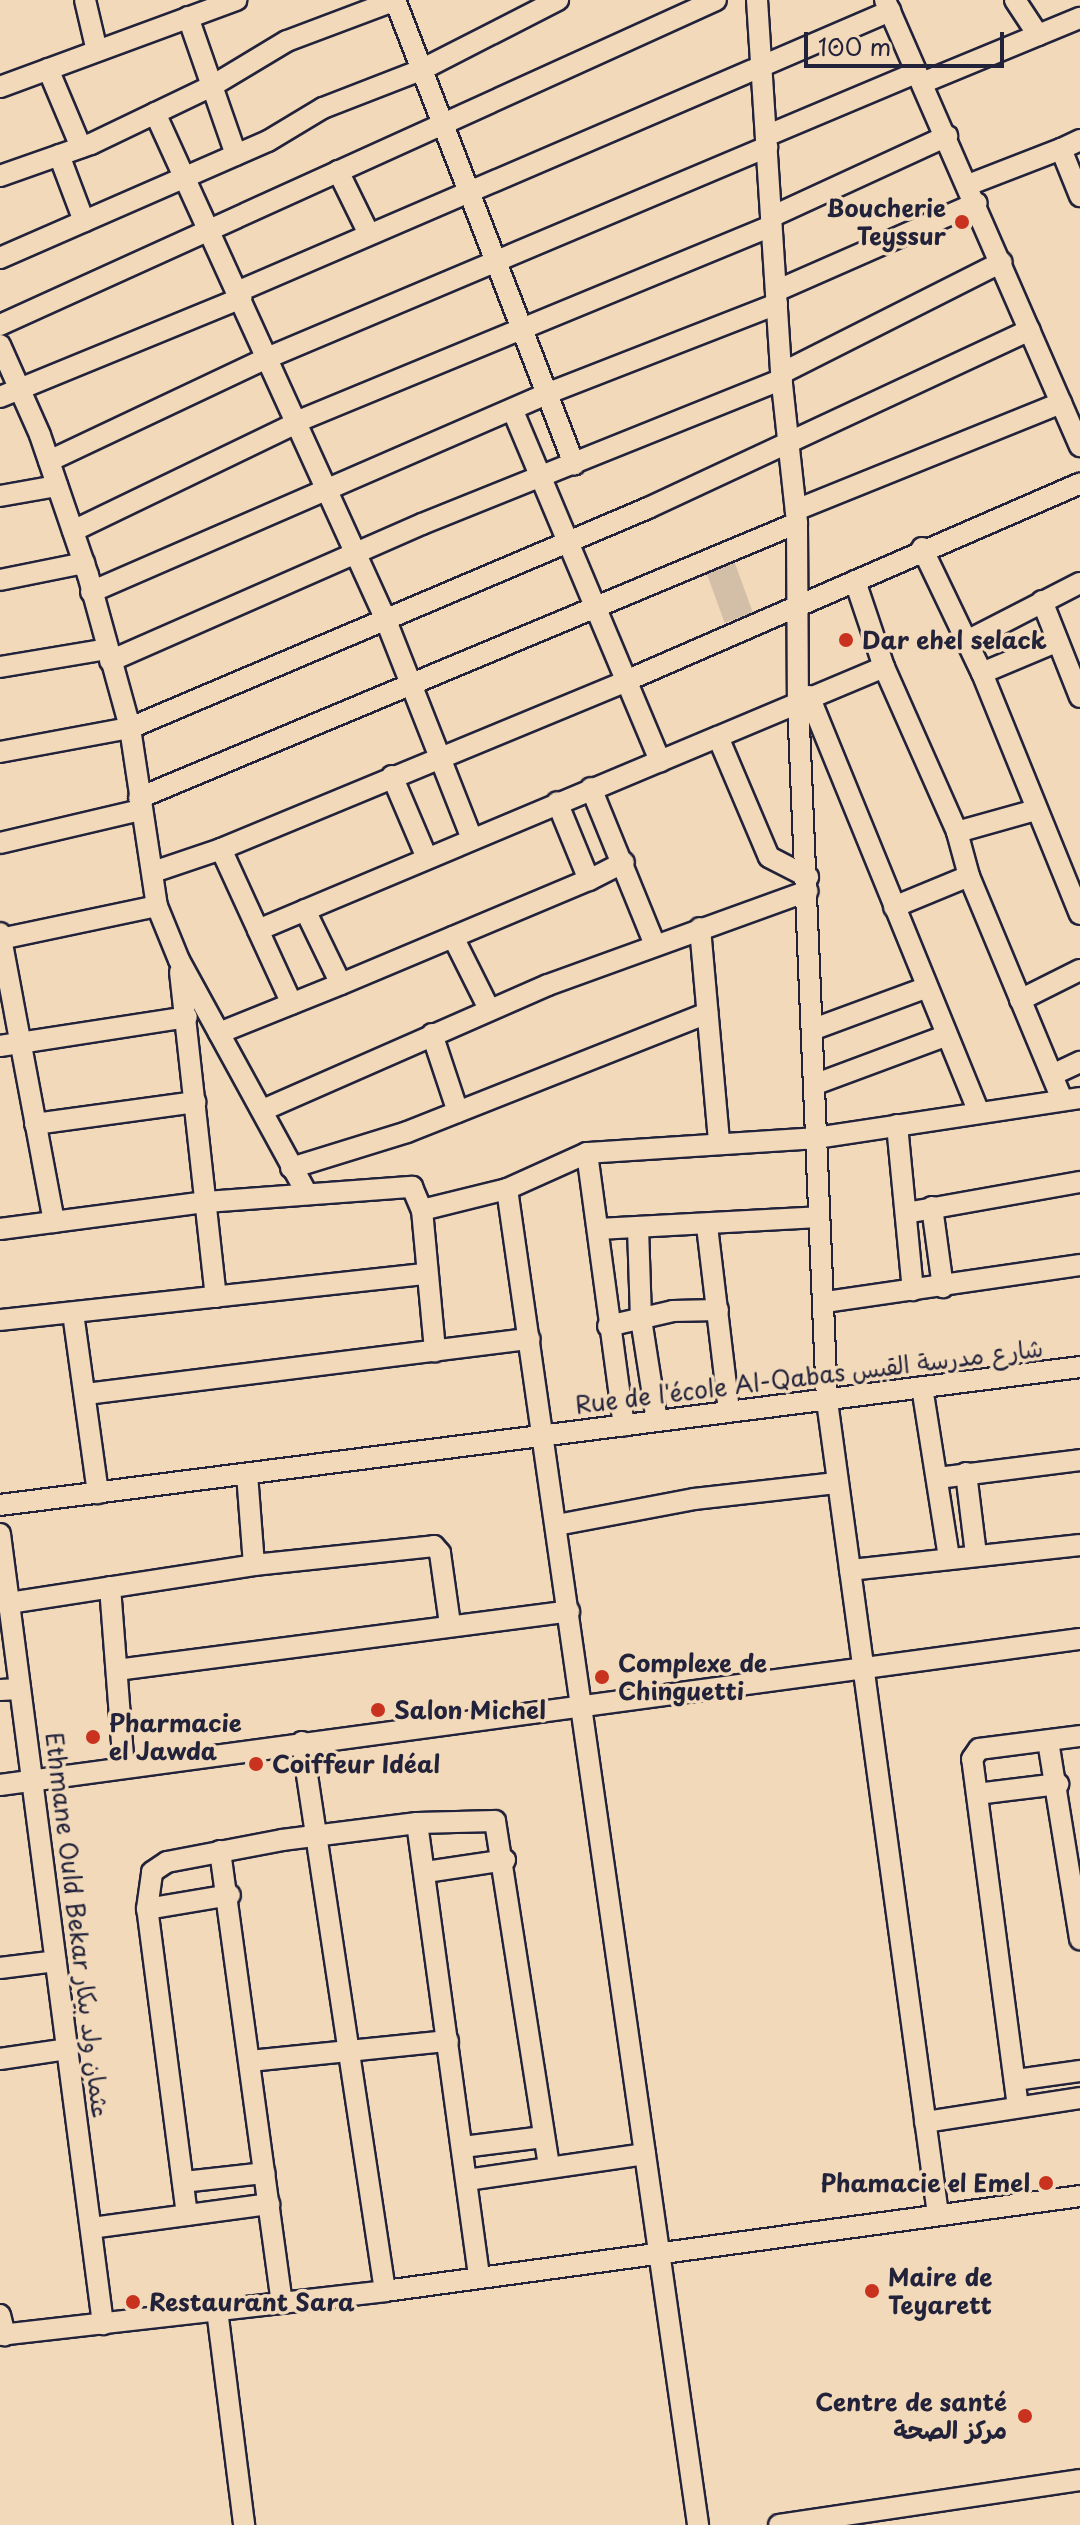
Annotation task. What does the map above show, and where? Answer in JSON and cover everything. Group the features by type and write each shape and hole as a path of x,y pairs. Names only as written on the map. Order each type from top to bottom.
{"street":[{"path":"85,0 97,51"},
{"path":"0,87 236,0"},
{"path":"0,176 81,147 155,113 212,86 287,41 395,0 466,193 497,261 574,465"},
{"path":"0,258 236,155 323,108 421,70 558,0"},
{"path":"0,325 716,0"},
{"path":"757,0 776,297 796,516 795,608 804,698 818,1217 826,1302 827,1401 938,2214"},
{"path":"1015,0 1038,35"},
{"path":"0,397 23,391 369,234 892,5 919,78 947,136 1080,446"},
{"path":"188,17 236,155"},
{"path":"49,461 267,358 497,261 766,141 919,78 1080,18"},
{"path":"48,69 81,147"},
{"path":"155,113 385,618 472,839"},
{"path":"73,531 296,422 771,222 947,136"},
{"path":"91,592 326,487 513,411 546,394 776,297 1080,140"},
{"path":"1061,149 1080,196"},
{"path":"59,155 84,221"},
{"path":"338,171 369,234"},
{"path":"0,667 109,655 356,556 422,524 541,479 782,376 1002,262"},
{"path":"0,752 130,728 791,445 1030,330"},
{"path":"0,345 23,391 84,563 130,728 140,804 156,871 157,906 179,960 307,1194"},
{"path":"0,843 140,804 596,609 796,516 1061,403"},
{"path":"513,411 660,761"},
{"path":"156,871 221,849 628,680 795,608 922,548 1080,483"},
{"path":"0,496 57,486"},
{"path":"922,548 982,673 1080,914"},
{"path":"0,580 84,563"},
{"path":"855,581 884,667 957,832 969,876 1020,1000 1052,1075 1071,1098"},
{"path":"967,641 1080,583"},
{"path":"1042,601 1080,697"},
{"path":"982,673 1058,641"},
{"path":"258,930 804,698 884,667"},
{"path":"804,698 979,1112"},
{"path":"718,737 769,857 808,884"},
{"path":"392,776 427,858"},
{"path":"591,788 624,862 655,945"},
{"path":"557,802 589,880"},
{"path":"957,832 1036,810"},
{"path":"221,849 292,1004"},
{"path":"219,1033 589,880 624,862"},
{"path":"894,907 969,876"},
{"path":"263,1110 489,1009 808,884"},
{"path":"54,1222 35,1124 10,1044 0,937 157,906"},
{"path":"305,910 341,984"},
{"path":"700,928 719,1142"},
{"path":"453,937 489,1009"},
{"path":"179,960 216,1297"},
{"path":"1020,1000 1080,970"},
{"path":"814,1029 925,988"},
{"path":"291,1168 458,1112 707,1013"},
{"path":"10,1044 187,1017"},
{"path":"432,1034 458,1112"},
{"path":"816,1084 945,1036"},
{"path":"1052,1075 1080,1062"},
{"path":"422,1210 507,1189 587,1153 816,1138 1071,1098"},
{"path":"35,1124 196,1102"},
{"path":"897,1125 913,1290"},
{"path":"587,1153 599,1229 608,1326 624,1426"},
{"path":"906,1213 1080,1182"},
{"path":"0,1229 206,1202 412,1187 422,1210 435,1351"},
{"path":"507,1189 545,1436 698,2525"},
{"path":"932,1207 943,1287"},
{"path":"599,1229 707,1226 818,1217"},
{"path":"707,1226 729,1411"},
{"path":"638,1228 641,1319 657,1421"},
{"path":"826,1302 1080,1265"},
{"path":"0,1320 426,1274"},
{"path":"608,1326 718,1310"},
{"path":"73,1313 98,1493"},
{"path":"86,1394 530,1339"},
{"name":"Rue de l'école Al-Qabas شارع مدرسة القبس","path":"0,1505 1080,1367"},
{"path":"922,1387 949,1558"},
{"path":"938,1478 1080,1460"},
{"path":"966,1473 976,1555"},
{"path":"247,1474 254,1565"},
{"path":"557,1525 694,1499 836,1483"},
{"name":"Ethmane Ould Bekar عثمان ولد بيكار","path":"0,1534 9,1603 10,1690 32,1780 103,2324"},
{"path":"850,1570 1080,1545"},
{"path":"9,1603 254,1565 434,1546 440,1553 450,1624"},
{"path":"110,1587 124,1767"},
{"path":"117,1670 450,1624 569,1611"},
{"path":"0,1785 302,1742 864,1671 1080,1639"},
{"path":"1018,2107 972,1759 979,1749 1080,1736"},
{"path":"1048,1741 1058,1784 1080,1935"},
{"path":"302,1742 346,2054 385,2291"},
{"path":"977,1794 1058,1784"},
{"path":"187,2215 147,1909 158,1866 220,1851 417,1823 492,1818 505,1860 549,2166"},
{"path":"417,1823 479,2275"},
{"path":"220,1851 230,1895 282,2303"},
{"path":"426,1872 505,1860"},
{"path":"147,1909 230,1895"},
{"path":"0,1968 56,1961"},
{"path":"250,2061 346,2054 448,2041"},
{"path":"0,2059 68,2049"},
{"path":"1016,2080 1080,2071"},
{"path":"925,2122 1080,2098"},
{"path":"463,2147 543,2137"},
{"path":"467,2180 645,2154"},
{"path":"183,2182 265,2173"},
{"path":"2,2328 103,2324 385,2291 479,2275 1080,2196"},
{"path":"91,2228 269,2204"},
{"path":"217,2310 244,2525"},
{"path":"779,2525 1080,2480"}],"shaded area":[{"path":"733,558 753,613 725,623 705,568"}],"place":[{"name":"Boucherie Teyssur","path":"962,222"},
{"name":"Dar ehel selack","path":"846,640"},
{"name":"Complexe de Chinguetti","path":"602,1677"},
{"name":"Salon Michel","path":"378,1710"},
{"name":"Pharmacie el Jawda","path":"93,1737"},
{"name":"Coiffeur Idéal","path":"256,1764"},
{"name":"Phamacie el Emel","path":"1046,2183"},
{"name":"Maire de Teyarett","path":"872,2291"},
{"name":"Restaurant Sara","path":"133,2302"},
{"name":"Centre de santé مركز الصحة","path":"1025,2416"}]}
